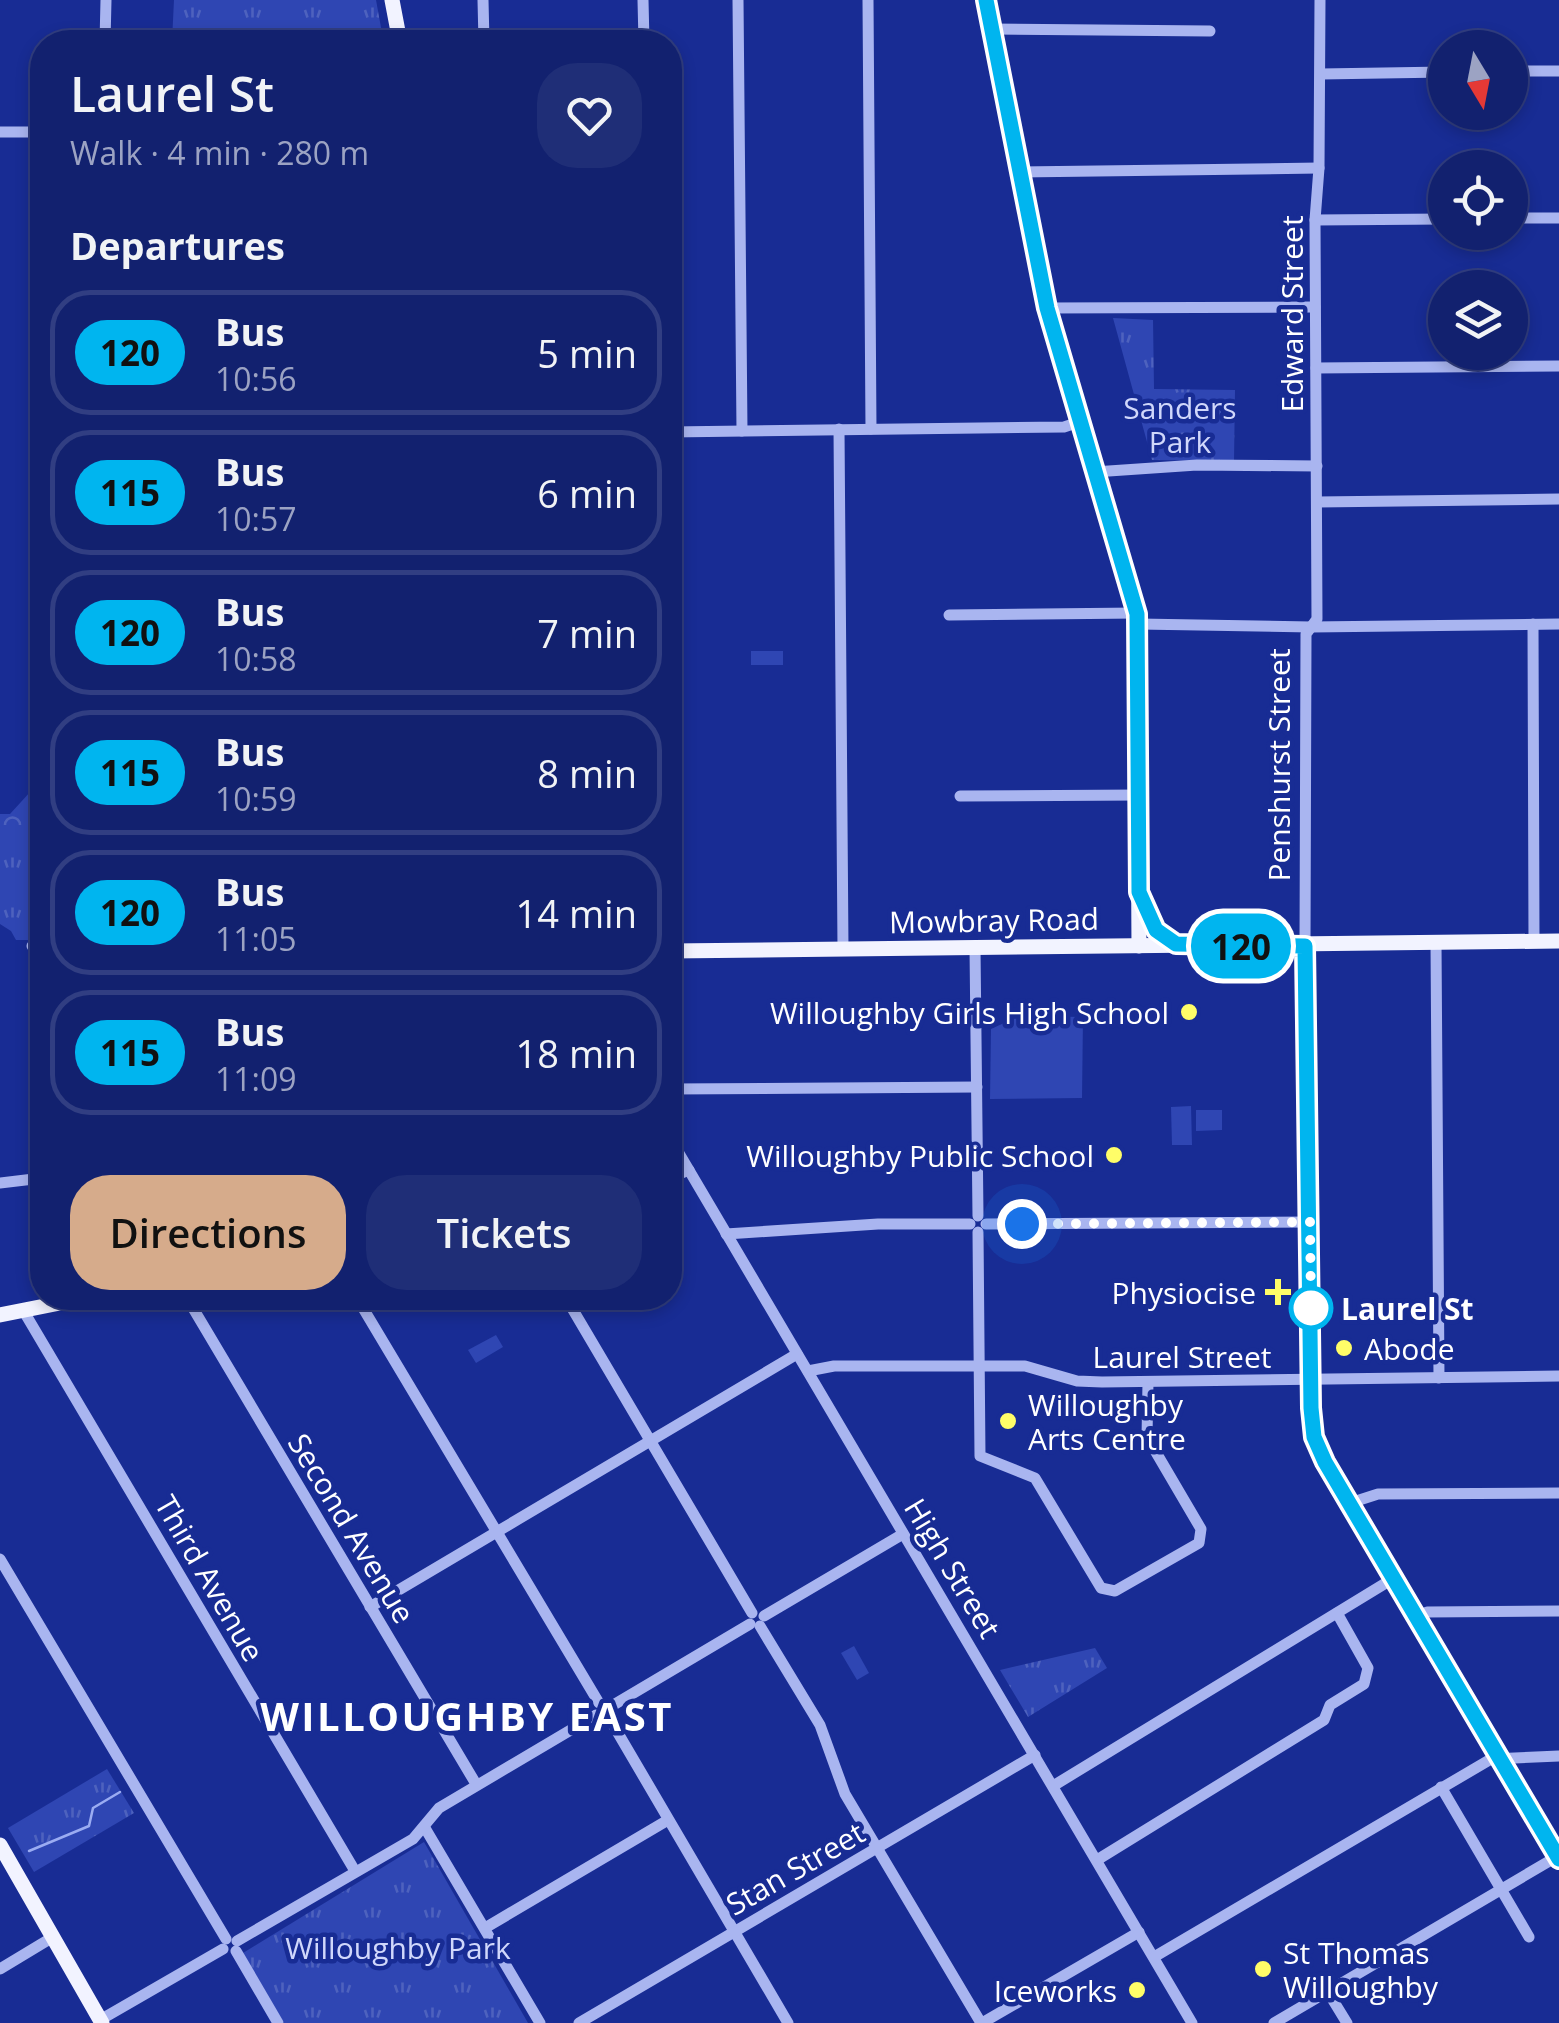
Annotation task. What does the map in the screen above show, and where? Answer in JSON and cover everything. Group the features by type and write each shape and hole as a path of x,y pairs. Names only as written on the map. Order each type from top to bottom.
{"main road":[{"path":"392,0 398,30"},
{"path":"986,0 1047,308 1138,619 1139,946"},
{"path":"1139,892 1156,930 1184,946"},
{"name":"Mowbray Road","path":"682,950 1559,942"},
{"name":"Penshurst Street","path":"1305,946 1314,1437 1500,1758 1552,1836 1558,1857"},
{"path":"0,1314 30,1309"},
{"path":"0,1845 102,2021"}],"street":[{"path":"105,30 106,0"},
{"path":"483,0 484,30"},
{"path":"643,0 644,30"},
{"path":"738,0 742,431"},
{"path":"868,0 870,429"},
{"name":"Edward Street","path":"1311,626 1317,614 1315,220 1320,0"},
{"path":"991,29 1210,31"},
{"path":"1528,71 1559,71"},
{"path":"1321,74 1428,72"},
{"path":"0,132 30,132"},
{"path":"1019,172 1319,168"},
{"path":"1528,218 1559,218"},
{"path":"1315,220 1428,219"},
{"path":"1047,308 1315,307"},
{"path":"1316,368 1559,366"},
{"path":"682,432 1064,426 1079,422"},
{"path":"840,429 843,949"},
{"path":"1094,472 1198,464 1317,466"},
{"path":"1317,502 1559,499"},
{"path":"949,615 1311,626 1559,624"},
{"path":"1533,624 1534,942"},
{"name":"Penshurst Street","path":"1305,946 1306,634 1311,626"},
{"path":"960,796 1140,795"},
{"path":"1436,943 1440,1378"},
{"path":"976,948 980,1456 1035,1478 1101,1588 1115,1590 1199,1543 1201,1529 1147,1437 1148,1382"},
{"path":"682,1089 977,1087"},
{"name":"High Street","path":"682,1158 1192,2023"},
{"path":"682,1173 689,1170"},
{"path":"0,1183 30,1179"},
{"path":"726,1234 866,1224 1310,1222"},
{"name":"Third Avenue","path":"23,1310 355,1872"},
{"name":"Second Avenue","path":"193,1310 476,1784"},
{"path":"365,1310 788,2023"},
{"path":"573,1310 820,1725 845,1794 982,2023 1140,1932"},
{"path":"370,1607 797,1354"},
{"name":"Laurel Street","path":"808,1371 839,1366 1025,1366 1077,1381 1148,1382 1559,1376"},
{"path":"1350,1504 1378,1494 1559,1494"},
{"path":"102,2021 413,1839 439,1808 476,1784 904,1534"},
{"path":"0,1559 278,2023"},
{"path":"1054,1786 1394,1578"},
{"path":"1417,1616 1427,1612 1559,1612"},
{"path":"1096,1860 1324,1720 1330,1705 1364,1684 1368,1668 1336,1613"},
{"name":"Stan Street","path":"579,2023 1036,1755"},
{"path":"1154,1957 1490,1758 1559,1756"},
{"path":"1441,1787 1529,1936"},
{"path":"486,1928 668,1820"},
{"path":"425,1828 540,2023"},
{"path":"1274,2023 1558,1857"},
{"path":"0,1969 54,1938"},
{"path":"1328,1992 1348,2023"}],"green space":[{"path":"174,0 376,0 381,30 173,30"},
{"name":"Sanders Park","path":"1113,318 1153,320 1154,389 1235,390 1234,461 1152,460"},
{"path":"751,651 783,651 783,665 751,665"},
{"path":"30,792 30,858 0,858 0,814 10,814"},
{"path":"30,830 30,940 16,940 0,924 0,836"},
{"path":"1019,1016 1083,1017 1082,1098 990,1099 991,1029"},
{"path":"1191,1106 1192,1145 1172,1145 1171,1107"},
{"path":"1196,1110 1222,1110 1222,1130 1196,1131"},
{"path":"496,1335 503,1347 476,1363 468,1350"},
{"path":"854,1646 869,1673 857,1680 841,1653"},
{"path":"1095,1648 1107,1668 1028,1717 1000,1670"},
{"path":"107,1769 134,1813 34,1872 8,1828"},
{"name":"Willoughby Park","path":"424,1842 528,2023 284,2023 243,1953"}],"waterway":[{"path":"29,1851 89,1826 93,1808 120,1792"}],"bus line":[{"name":"120","path":"986,0 1047,308 1139,624 1139,892 1156,930 1176,944 1305,946 1314,1437 1325,1462 1559,1859"}],"place":[{"name":"Willoughby Girls High School","path":"1189,1012"},
{"name":"Willoughby Public School","path":"1114,1155"},
{"name":"Physiocise","path":"1278,1292"},
{"name":"Laurel St","path":"1311,1308"},
{"name":"Abode","path":"1344,1348"},
{"name":"Willoughby Arts Centre","path":"1008,1421"},
{"name":"St Thomas Willoughby","path":"1263,1969"},
{"name":"Iceworks","path":"1137,1990"}],"district":[{"name":"WILLOUGHBY EAST","path":"467,1715"}],"route":[{"path":"1022,1224 1310,1222 1311,1308"}]}
